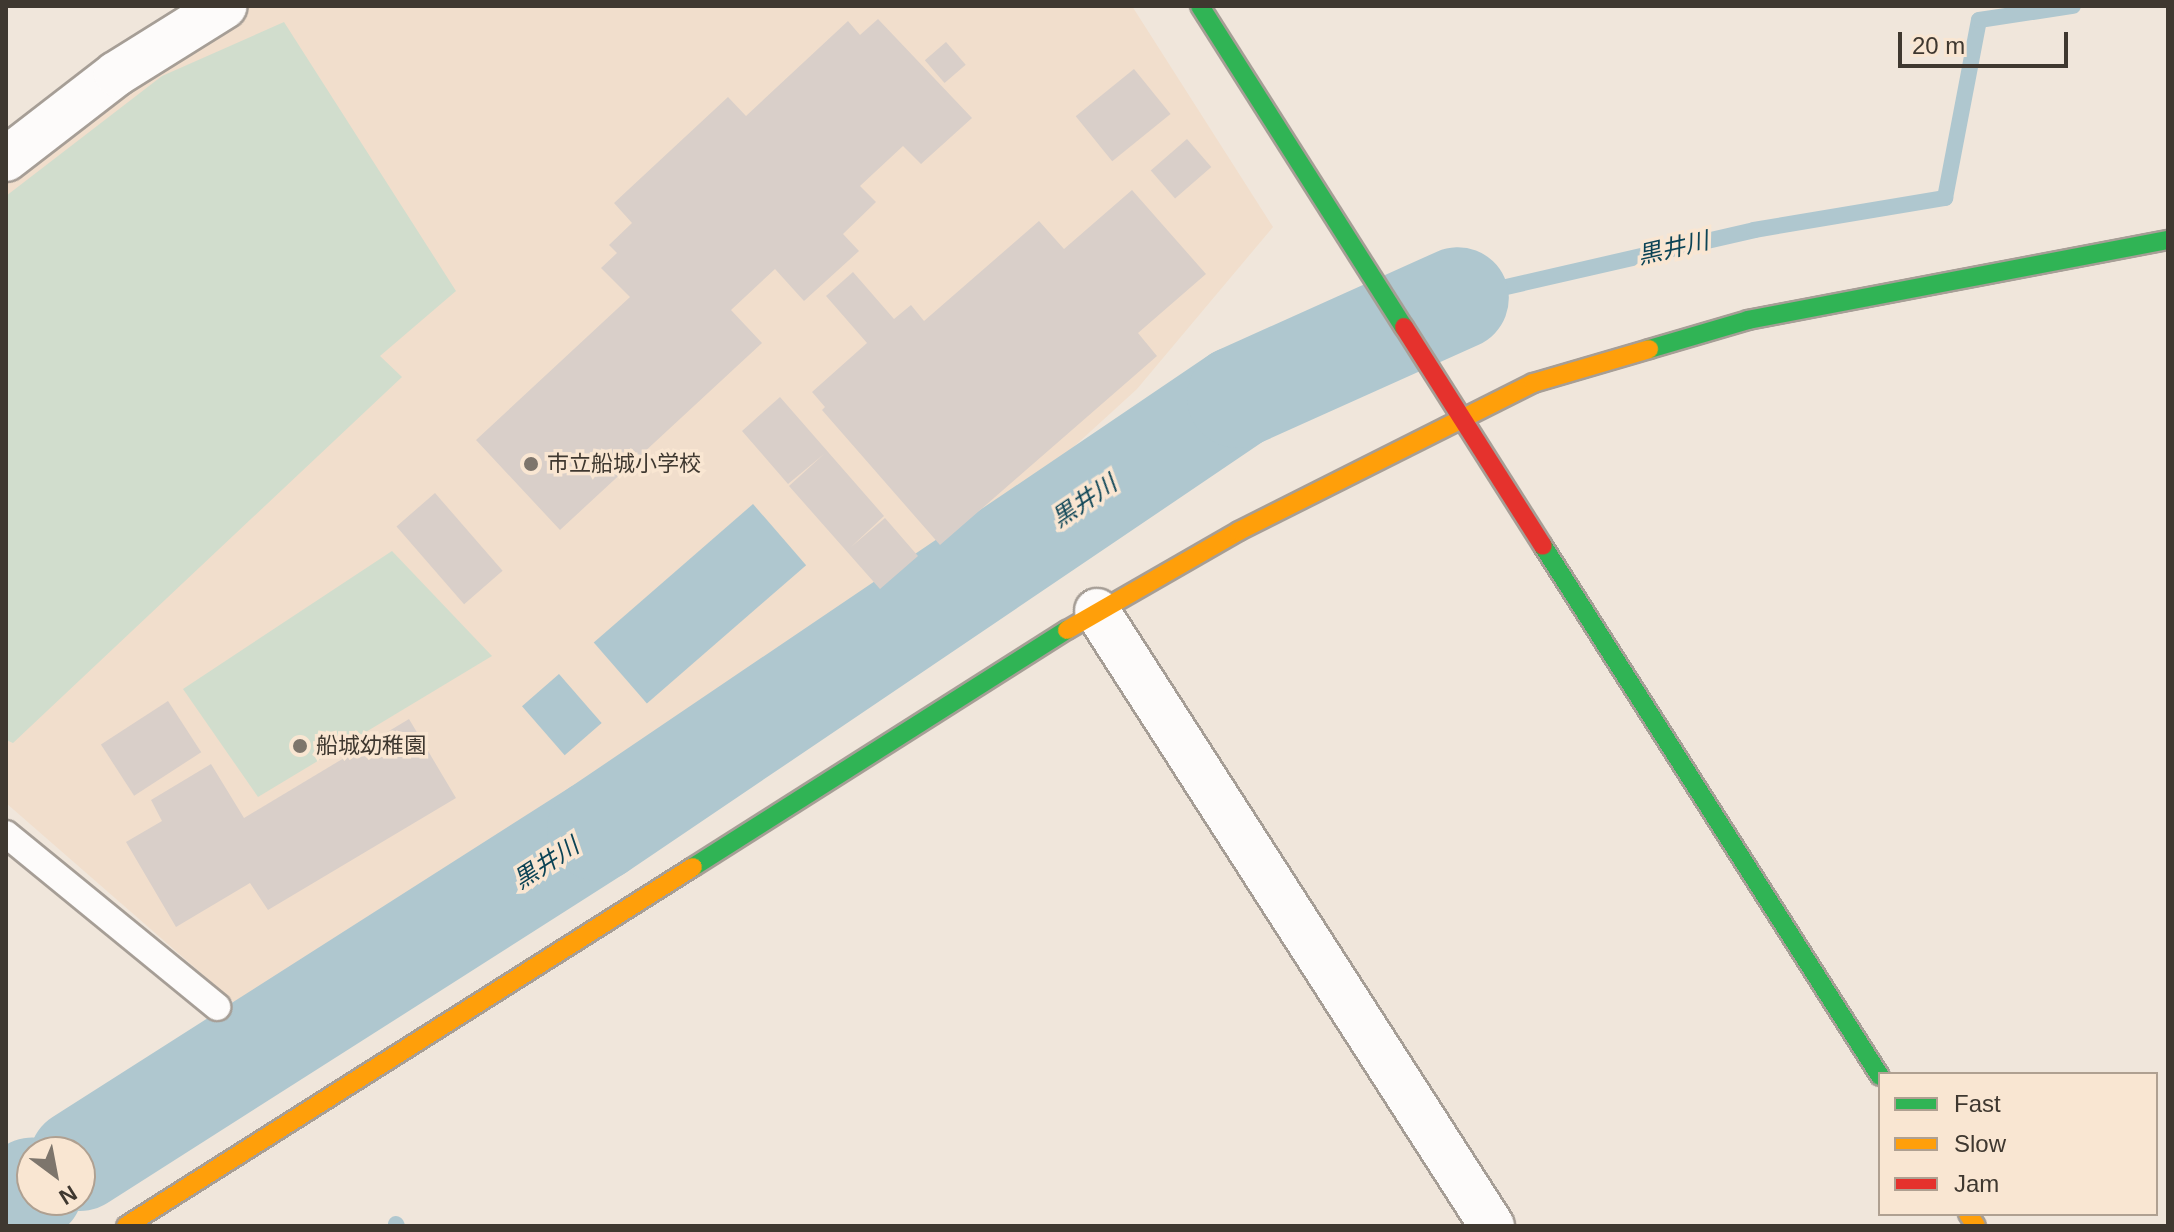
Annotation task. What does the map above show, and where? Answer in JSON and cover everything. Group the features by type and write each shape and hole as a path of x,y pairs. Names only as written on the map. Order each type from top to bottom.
{"street":[{"path":"6,159 116,74 225,6"},
{"path":"1200,6 1878,1073"},
{"path":"126,1226 1097,611 1239,531 1533,383 1748,320 2168,240"},
{"path":"1097,611 1492,1226"}],"lane":[{"path":"6,834 217,1007"}],"shaded area":[{"name":"市立船城小学校","path":"249,6 1132,6 1273,227 1137,389 929,579 866,614 681,751 240,1007 6,803 6,182 139,76"}],"green space":[{"path":"284,22 456,291 380,356 402,377 13,743 6,740 6,196 162,76"},
{"path":"392,551 492,656 258,797 183,689"}],"water":[{"path":"753,504 806,565 647,704 594,642"},
{"path":"559,674 602,723 565,755 522,706"}],"building":[{"path":"878,19 972,118 921,164 903,146 860,186 876,202 843,234 859,251 804,301 775,269 731,310 762,343 560,530 476,440 630,297 601,268 617,253 609,245 632,223 614,203 728,97 746,116 848,21 860,35"},
{"path":"946,42 966,65 945,83 925,60"},
{"path":"1134,69 1171,114 1112,161 1076,116"},
{"path":"1187,139 1211,167 1175,198 1151,170"},
{"path":"1132,190 1206,274 1138,333 1157,356 940,545 822,410 825,407 812,392 867,343 826,296 853,272 894,319 911,305 924,321 1039,221 1064,249"},
{"path":"780,397 884,516 851,547 885,518 918,556 880,589 789,486 824,454 788,484 742,431"},
{"path":"435,493 503,571 464,604 397,526"},
{"path":"168,701 201,752 134,796 101,745"},
{"path":"409,719 456,798 268,910 250,883 176,927 126,842 162,821 151,800 211,764 244,818"}],"waterway":[{"name":"黒井川","path":"1458,298 1754,230 1945,198 1979,20 2073,6"},
{"name":"黒井川","path":"96,1150 598,830 1238,397 1458,298"},
{"path":"177,1098 220,1119"},
{"name":"黒井川","path":"6,1205 16,1199"}],"traffic: fast":[{"path":"1200,6 1404,327"},
{"path":"1649,349 1748,320 2168,240"},
{"path":"1543,546 1878,1073"},
{"path":"693,867 1067,630"}],"traffic: slow":[{"path":"1067,630 1239,531 1533,383 1649,349"},
{"path":"126,1226 693,867"},
{"path":"1969,1216 1976,1226"}],"traffic: jam":[{"path":"1404,327 1543,546"}],"place":[{"name":"市立船城小学校","path":"531,464"},
{"name":"船城幼稚園","path":"300,746"}]}
